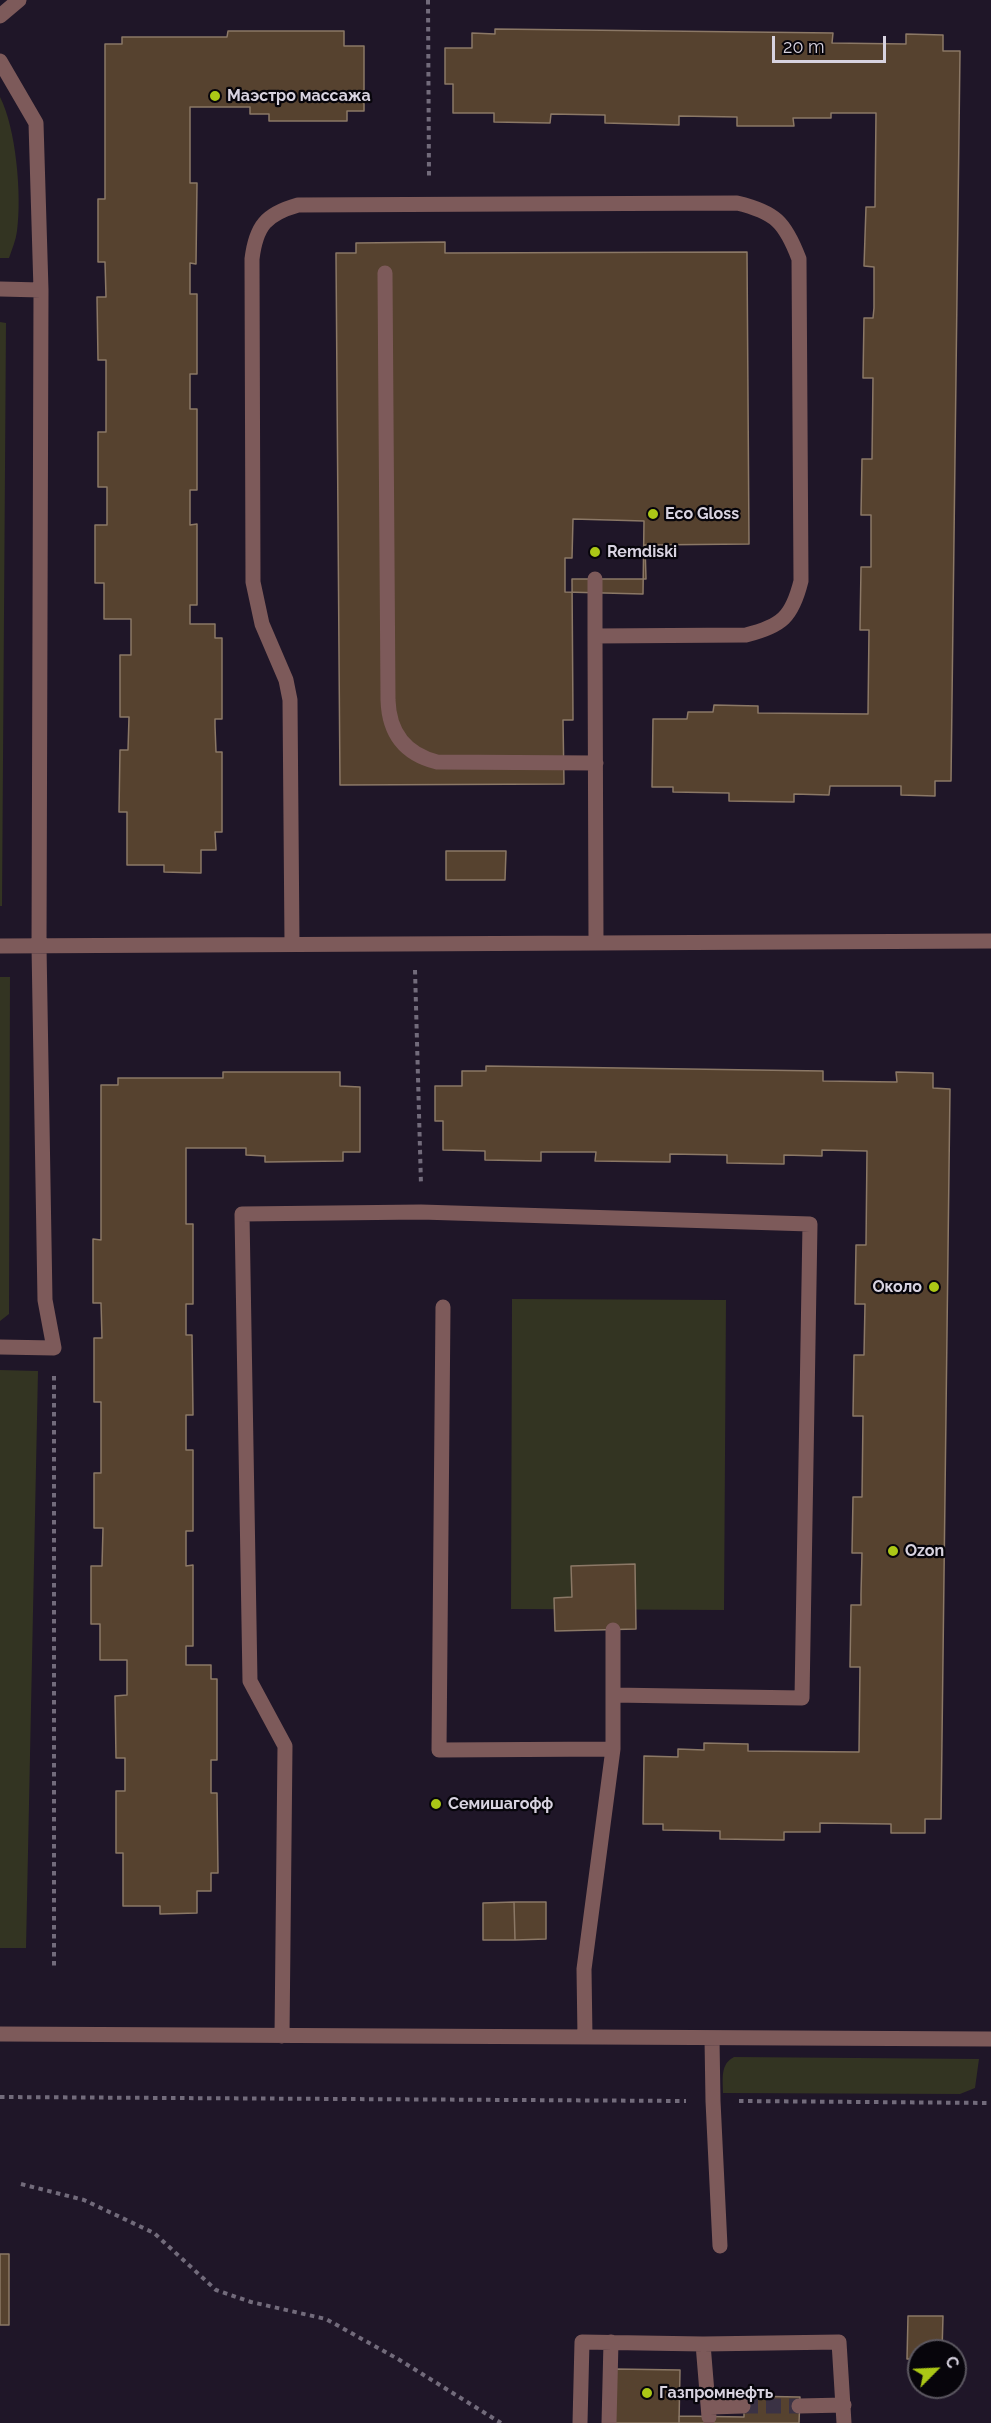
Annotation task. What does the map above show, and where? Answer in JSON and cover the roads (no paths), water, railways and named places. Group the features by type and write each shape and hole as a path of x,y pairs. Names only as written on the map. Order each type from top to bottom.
{"street":[{"path":"0,16 19,0"},
{"path":"0,61 36,123 41,290 39,946 45,1300 54,1348 0,1347"},
{"path":"292,944 290,700 286,680 262,624 253,582 252,259 254,238 263,223 280,210 298,206 737,203 761,209 777,219 791,236 800,259 801,581 796,601 786,616 770,629 746,635 595,636"},
{"path":"385,273 388,700 392,727 407,748 424,759 437,762 596,763"},
{"path":"0,289 41,290"},
{"path":"595,579 596,943"},
{"path":"0,946 991,941"},
{"path":"282,2036 285,1746 250,1681 242,1214 421,1212 810,1224 802,1698 614,1695"},
{"path":"442,1307 439,1750 613,1749"},
{"path":"585,2037 584,1969 613,1749 613,1630"},
{"path":"0,2034 991,2039"},
{"path":"712,2039 720,2246"},
{"path":"580,2423 582,2342 704,2344 839,2342 844,2423"},
{"path":"609,2423 611,2343"},
{"path":"704,2344 710,2412 743,2406"},
{"path":"799,2406 844,2404"}],"tunnel":[{"path":"743,2406 799,2406"}],"place":[{"name":"Маэстро массажа","path":"215,96"},
{"name":"Eco Gloss","path":"653,514"},
{"name":"Remdiski","path":"595,552"},
{"name":"Около","path":"934,1287"},
{"name":"Ozon","path":"893,1551"},
{"name":"Семишагофф","path":"436,1804"},
{"name":"Газпромнефть","path":"647,2393"}]}
